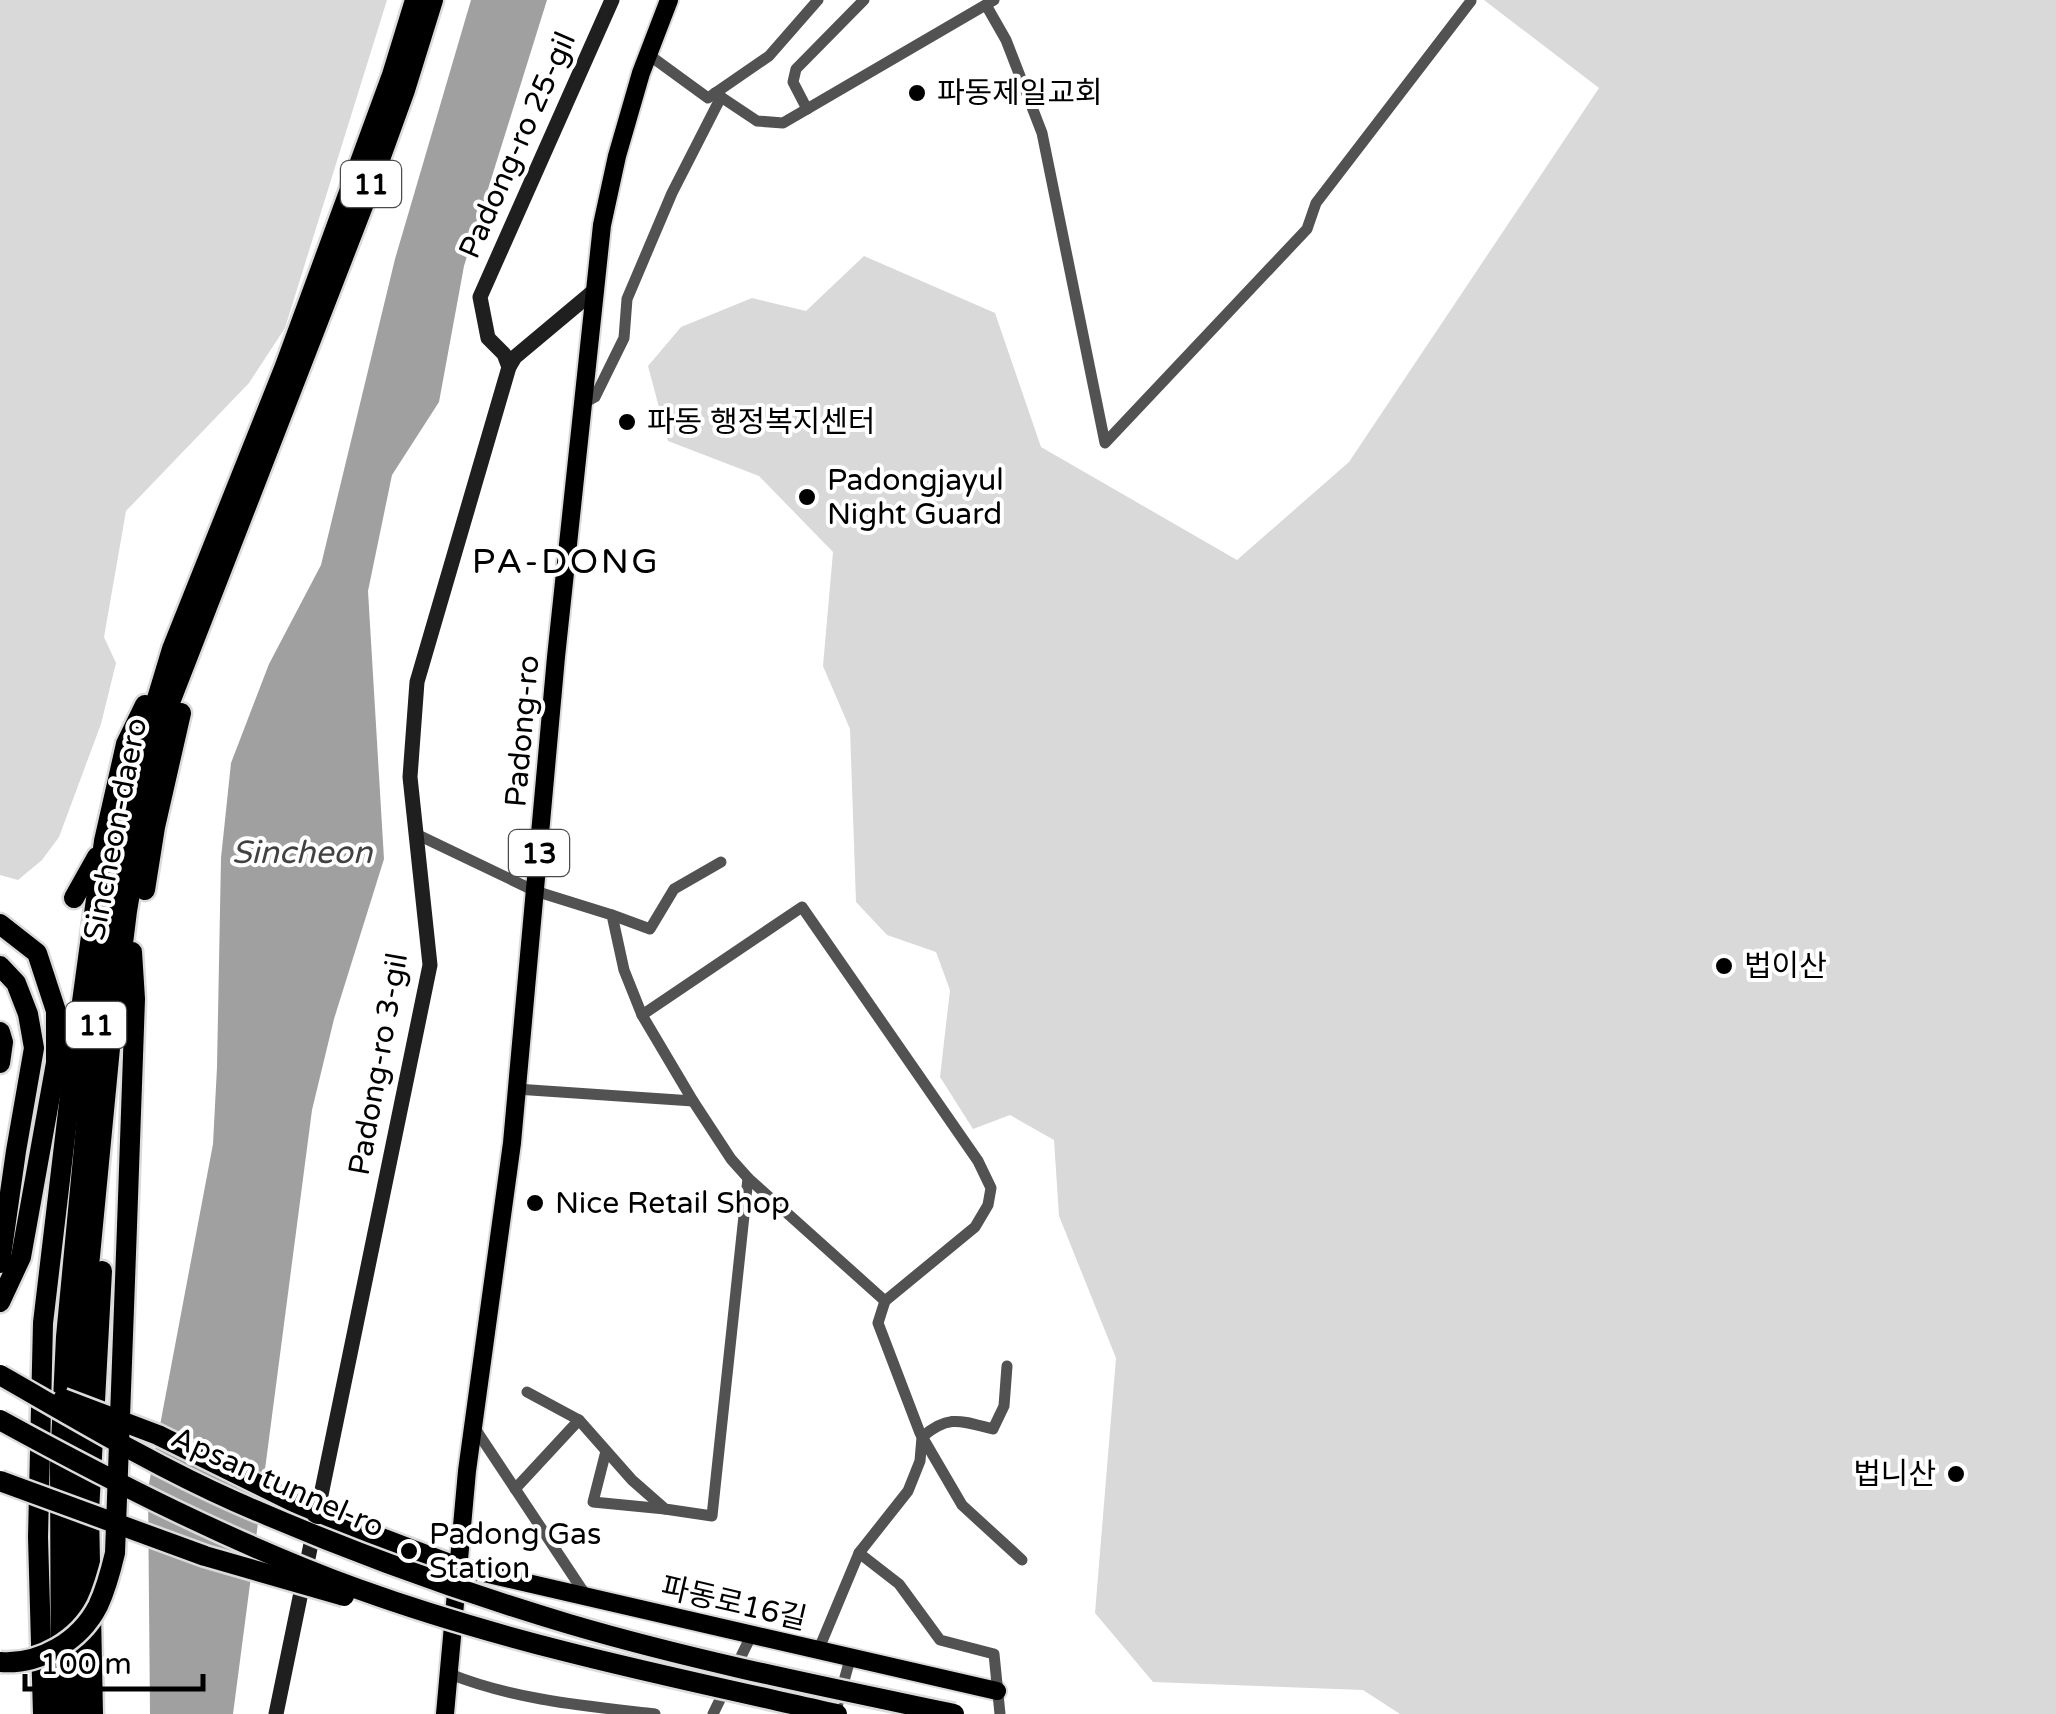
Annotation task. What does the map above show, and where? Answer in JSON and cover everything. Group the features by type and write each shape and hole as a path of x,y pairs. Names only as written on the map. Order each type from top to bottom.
{"highway":[{"name":"Sincheon-daero","path":"76,1714 76,1445 82,1339 110,1048 146,798 169,705 293,366 416,0"},
{"name":"Sincheon-daero","path":"61,1714 59,1402 102,958 120,835 172,650 364,206 433,0"},
{"name":"11","path":"92,1714 89,1512 96,1360 105,1221 132,952 174,741 212,593"},
{"name":"11","path":"43,1714 38,1537 43,1323 104,841 126,744 172,650"},
{"path":"74,898 104,841"},
{"path":"0,924 37,954 56,1011 56,1062 22,1257 0,1302"},
{"path":"0,1662 32,1660 68,1642 96,1610 116,1552 128,1226 132,952"},
{"path":"0,966 16,983 28,1014 34,1048 0,1263"},
{"path":"69,976 78,1036"},
{"path":"0,1032 0,1063"},
{"path":"0,1358 59,1402 150,1431 316,1513 458,1567"},
{"path":"96,1360 110,1388 150,1431"},
{"name":"Apsan tunnel-ro","path":"0,1376 59,1402 110,1438 231,1499 479,1596 688,1655 954,1714"},
{"path":"0,1420 158,1501 359,1589 439,1616 618,1665 836,1714"},
{"path":"92,1452 109,1427 130,1426 150,1431"},
{"path":"0,1481 205,1556 375,1604 439,1616"}],"main road":[{"name":"Padong-ro","path":"445,1714 466,1471 512,1143 556,657 602,225 617,156 668,0"},
{"name":"파동로16길","path":"458,1567 752,1634"},
{"name":"파동로16길","path":"818,1651 997,1691"}],"street":[{"name":"Padong-ro 25-gil","path":"509,367 504,354 488,338 480,298 612,0"},
{"path":"648,55 708,98 718,95 769,56 818,0"},
{"path":"807,109 793,82 796,69 864,0"},
{"path":"718,95 757,120 783,123 990,2 1042,133 1104,443 1307,229 1316,203 1471,0"},
{"path":"584,403 595,397 624,338 627,300 718,95"},
{"path":"509,367 596,290"},
{"name":"Padong-ro 3-gil","path":"276,1714 430,965 410,777 417,682 509,367"},
{"path":"416,834 535,890 650,929 674,889 721,862"},
{"path":"642,1015 802,907 978,1162 991,1188 988,1204 975,1227 885,1301 878,1322 922,1437 962,1505 1022,1560"},
{"path":"612,916 624,970 642,1015 732,1159 748,1178 885,1301"},
{"path":"516,1089 693,1101"},
{"path":"606,1451 593,1502 712,1516 748,1178"},
{"path":"818,1651 858,1553 908,1491 920,1461 922,1437 939,1423 960,1421 993,1429 1004,1406 1006,1366"},
{"path":"527,1392 579,1420 632,1480 665,1509"},
{"path":"514,1490 579,1420"},
{"path":"474,1426 590,1598"},
{"path":"858,1553 899,1584 940,1640 994,1654 1000,1714"},
{"path":"714,1714 752,1634 850,1659 836,1714"},
{"path":"450,1674 474,1684 548,1701 655,1714"}],"shaded area":[{"path":"0,0 387,0 285,328 249,383 126,511 104,637 116,663 101,724 59,837 42,860 18,880 0,875"},
{"path":"1484,0 2056,0 2056,1714 1400,1714 1363,1690 1153,1682 1095,1613 1116,1358 1059,1216 1054,1140 1010,1115 973,1129 940,1077 950,990 936,952 887,935 856,902 850,729 823,666 833,552 759,476 668,441 648,366 681,327 752,298 806,311 864,256 995,313 1041,447 1237,560 1349,462 1599,88"}],"water":[{"name":"Sincheon","path":"471,0 547,0 464,266 439,402 392,475 368,591 384,859 334,1019 312,1110 233,1714 150,1714 148,1489 213,1144 221,858 231,763 269,664 321,565 395,259"}],"place":[{"name":"파동제일교회","path":"917,93"},
{"name":"파동 행정복지센터","path":"627,422"},
{"name":"Padongjayul Night Guard","path":"807,497"},
{"name":"법이산","path":"1724,966"},
{"name":"Nice Retail Shop","path":"535,1203"},
{"name":"법니산","path":"1956,1474"},
{"name":"Padong Gas Station","path":"409,1551"}],"district":[{"name":"PA-DONG","path":"566,561"}]}
